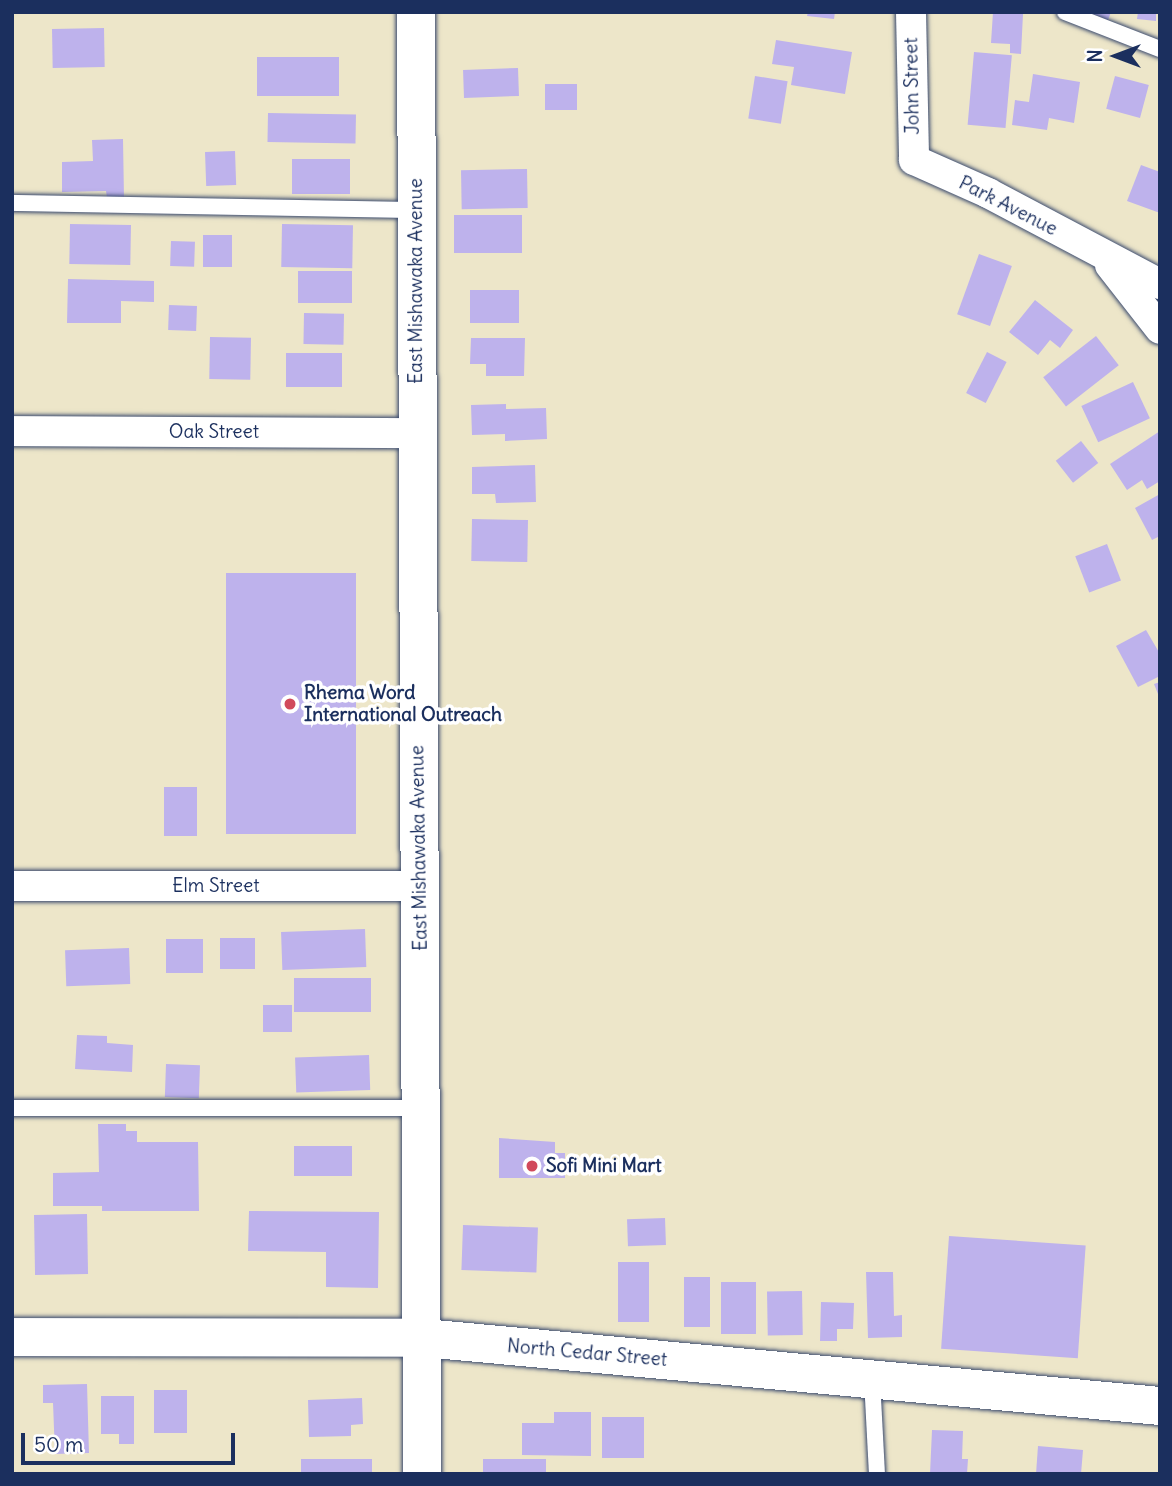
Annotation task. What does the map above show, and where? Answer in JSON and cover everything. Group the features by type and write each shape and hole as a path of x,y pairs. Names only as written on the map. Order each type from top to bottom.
{"street":[{"name":"East Mishawaka Avenue","path":"416,12 415,433 423,1108 422,1474"},
{"name":"John Street","path":"911,12 914,160"},
{"name":"Park Avenue","path":"914,160 988,193 1160,284"},
{"name":"Park Avenue","path":"1100,254 1160,329"},
{"name":"Oak Street","path":"12,431 415,433"},
{"name":"Elm Street","path":"12,886 419,886"},
{"name":"North Cedar Street","path":"12,1337 424,1338 1160,1406"}],"lane":[{"path":"1065,12 1160,49"},
{"path":"12,203 417,210"},
{"path":"12,1108 423,1108"},
{"path":"872,1379 877,1474"}],"building":[{"path":"808,12 835,12 834,19 807,16"},
{"path":"993,12 1023,14 1021,54 1010,53 1010,44 991,43"},
{"path":"1087,12 1111,12 1108,20"},
{"path":"1138,12 1156,12 1156,21 1137,19"},
{"path":"104,28 105,67 53,68 52,29"},
{"path":"776,40 852,52 845,94 791,85 794,67 772,64"},
{"path":"974,52 1012,55 1005,128 968,125"},
{"path":"257,57 339,57 339,96 257,96"},
{"path":"518,68 519,96 464,98 463,70"},
{"path":"1033,74 1080,82 1074,123 1049,118 1047,130 1012,125 1015,100 1029,102"},
{"path":"755,76 788,81 781,124 748,118"},
{"path":"1115,76 1149,85 1140,118 1106,109"},
{"path":"545,84 577,84 577,110 545,110"},
{"path":"268,113 356,115 355,144 267,142"},
{"path":"123,139 124,198 107,198 106,191 62,192 62,162 93,161 92,140"},
{"path":"235,151 236,185 206,186 205,152"},
{"path":"292,159 350,159 350,194 292,194"},
{"path":"1141,165 1160,172 1160,213 1127,201"},
{"path":"527,169 528,208 462,209 461,170"},
{"path":"454,215 522,215 522,253 454,253"},
{"path":"70,224 131,225 130,265 69,264"},
{"path":"282,224 353,225 352,268 281,267"},
{"path":"203,235 232,235 232,267 203,267"},
{"path":"171,241 195,242 194,267 170,266"},
{"path":"979,254 1012,266 990,326 957,314"},
{"path":"298,271 352,271 352,303 298,303"},
{"path":"68,279 154,281 154,302 121,301 121,323 67,323"},
{"path":"470,290 519,290 519,323 470,323"},
{"path":"1035,300 1073,330 1060,348 1050,340 1038,355 1009,332"},
{"path":"169,305 197,306 196,331 168,330"},
{"path":"304,313 344,314 343,345 303,344"},
{"path":"1096,336 1119,365 1066,406 1043,377"},
{"path":"210,337 251,338 250,380 209,379"},
{"path":"471,338 525,338 524,376 486,376 486,364 470,364"},
{"path":"987,352 1007,362 986,403 966,393"},
{"path":"286,353 342,353 342,387 286,387"},
{"path":"1133,382 1150,418 1098,442 1081,406"},
{"path":"506,404 506,409 546,408 547,439 505,441 505,434 472,435 471,405"},
{"path":"1160,431 1160,481 1147,489 1142,480 1127,490 1110,464"},
{"path":"1081,441 1098,463 1073,483 1056,461"},
{"path":"535,465 536,502 496,503 495,494 472,494 472,467"},
{"path":"1160,494 1160,536 1152,540 1135,508"},
{"path":"472,519 528,520 527,562 471,561"},
{"path":"1107,544 1121,580 1089,593 1075,556"},
{"name":"Rhema Word International Outreach","path":"226,573 356,573 356,834 226,834"},
{"path":"1146,630 1160,654 1160,676 1138,687 1116,646"},
{"path":"1160,682 1160,699 1154,684"},
{"path":"164,787 197,787 197,836 164,836"},
{"path":"365,929 366,967 282,970 281,932"},
{"path":"220,938 255,938 255,969 220,969"},
{"path":"166,939 203,939 203,973 166,973"},
{"path":"129,948 130,984 66,986 65,950"},
{"path":"294,978 371,978 371,1012 294,1012"},
{"path":"263,1005 292,1005 292,1032 263,1032"},
{"path":"77,1035 107,1036 107,1043 133,1045 132,1072 75,1069"},
{"path":"369,1055 370,1090 296,1093 295,1058"},
{"path":"166,1064 200,1065 199,1098 165,1097"},
{"path":"98,1124 126,1124 126,1131 137,1131 137,1142 198,1142 199,1211 102,1211 102,1206 53,1206 53,1173 99,1172"},
{"name":"Sofi Mini Mart","path":"499,1138 555,1142 555,1153 565,1153 565,1178 499,1178"},
{"path":"294,1146 352,1146 352,1176 294,1176"},
{"path":"249,1211 379,1212 378,1288 326,1287 326,1252 248,1251"},
{"path":"87,1214 88,1274 35,1275 34,1215"},
{"path":"665,1218 666,1245 628,1246 627,1219"},
{"path":"463,1225 538,1228 536,1273 461,1270"},
{"path":"949,1236 1086,1246 1078,1358 941,1349"},
{"path":"618,1262 649,1262 649,1322 618,1322"},
{"path":"866,1272 893,1272 894,1316 902,1315 902,1337 868,1338"},
{"path":"684,1277 710,1277 710,1327 684,1327"},
{"path":"721,1282 756,1282 756,1334 721,1334"},
{"path":"802,1291 803,1335 768,1336 767,1292"},
{"path":"821,1302 854,1303 853,1329 837,1329 837,1341 820,1341"},
{"path":"87,1384 89,1453 55,1454 53,1403 43,1403 43,1385"},
{"path":"154,1390 187,1390 187,1433 154,1433"},
{"path":"101,1396 134,1396 134,1444 119,1444 119,1434 101,1434"},
{"path":"362,1398 363,1424 351,1425 351,1436 309,1437 308,1400"},
{"path":"554,1412 591,1412 591,1456 522,1455 522,1423 554,1423"},
{"path":"602,1417 644,1417 644,1458 602,1458"},
{"path":"932,1430 963,1431 962,1459 968,1459 967,1474 930,1474"},
{"path":"1038,1446 1083,1450 1081,1474 1036,1474"},
{"path":"301,1459 372,1459 372,1474 301,1474"},
{"path":"483,1459 546,1459 546,1474 483,1474"}],"place":[{"name":"Rhema Word International Outreach","path":"290,704"},
{"name":"Sofi Mini Mart","path":"532,1166"}]}
